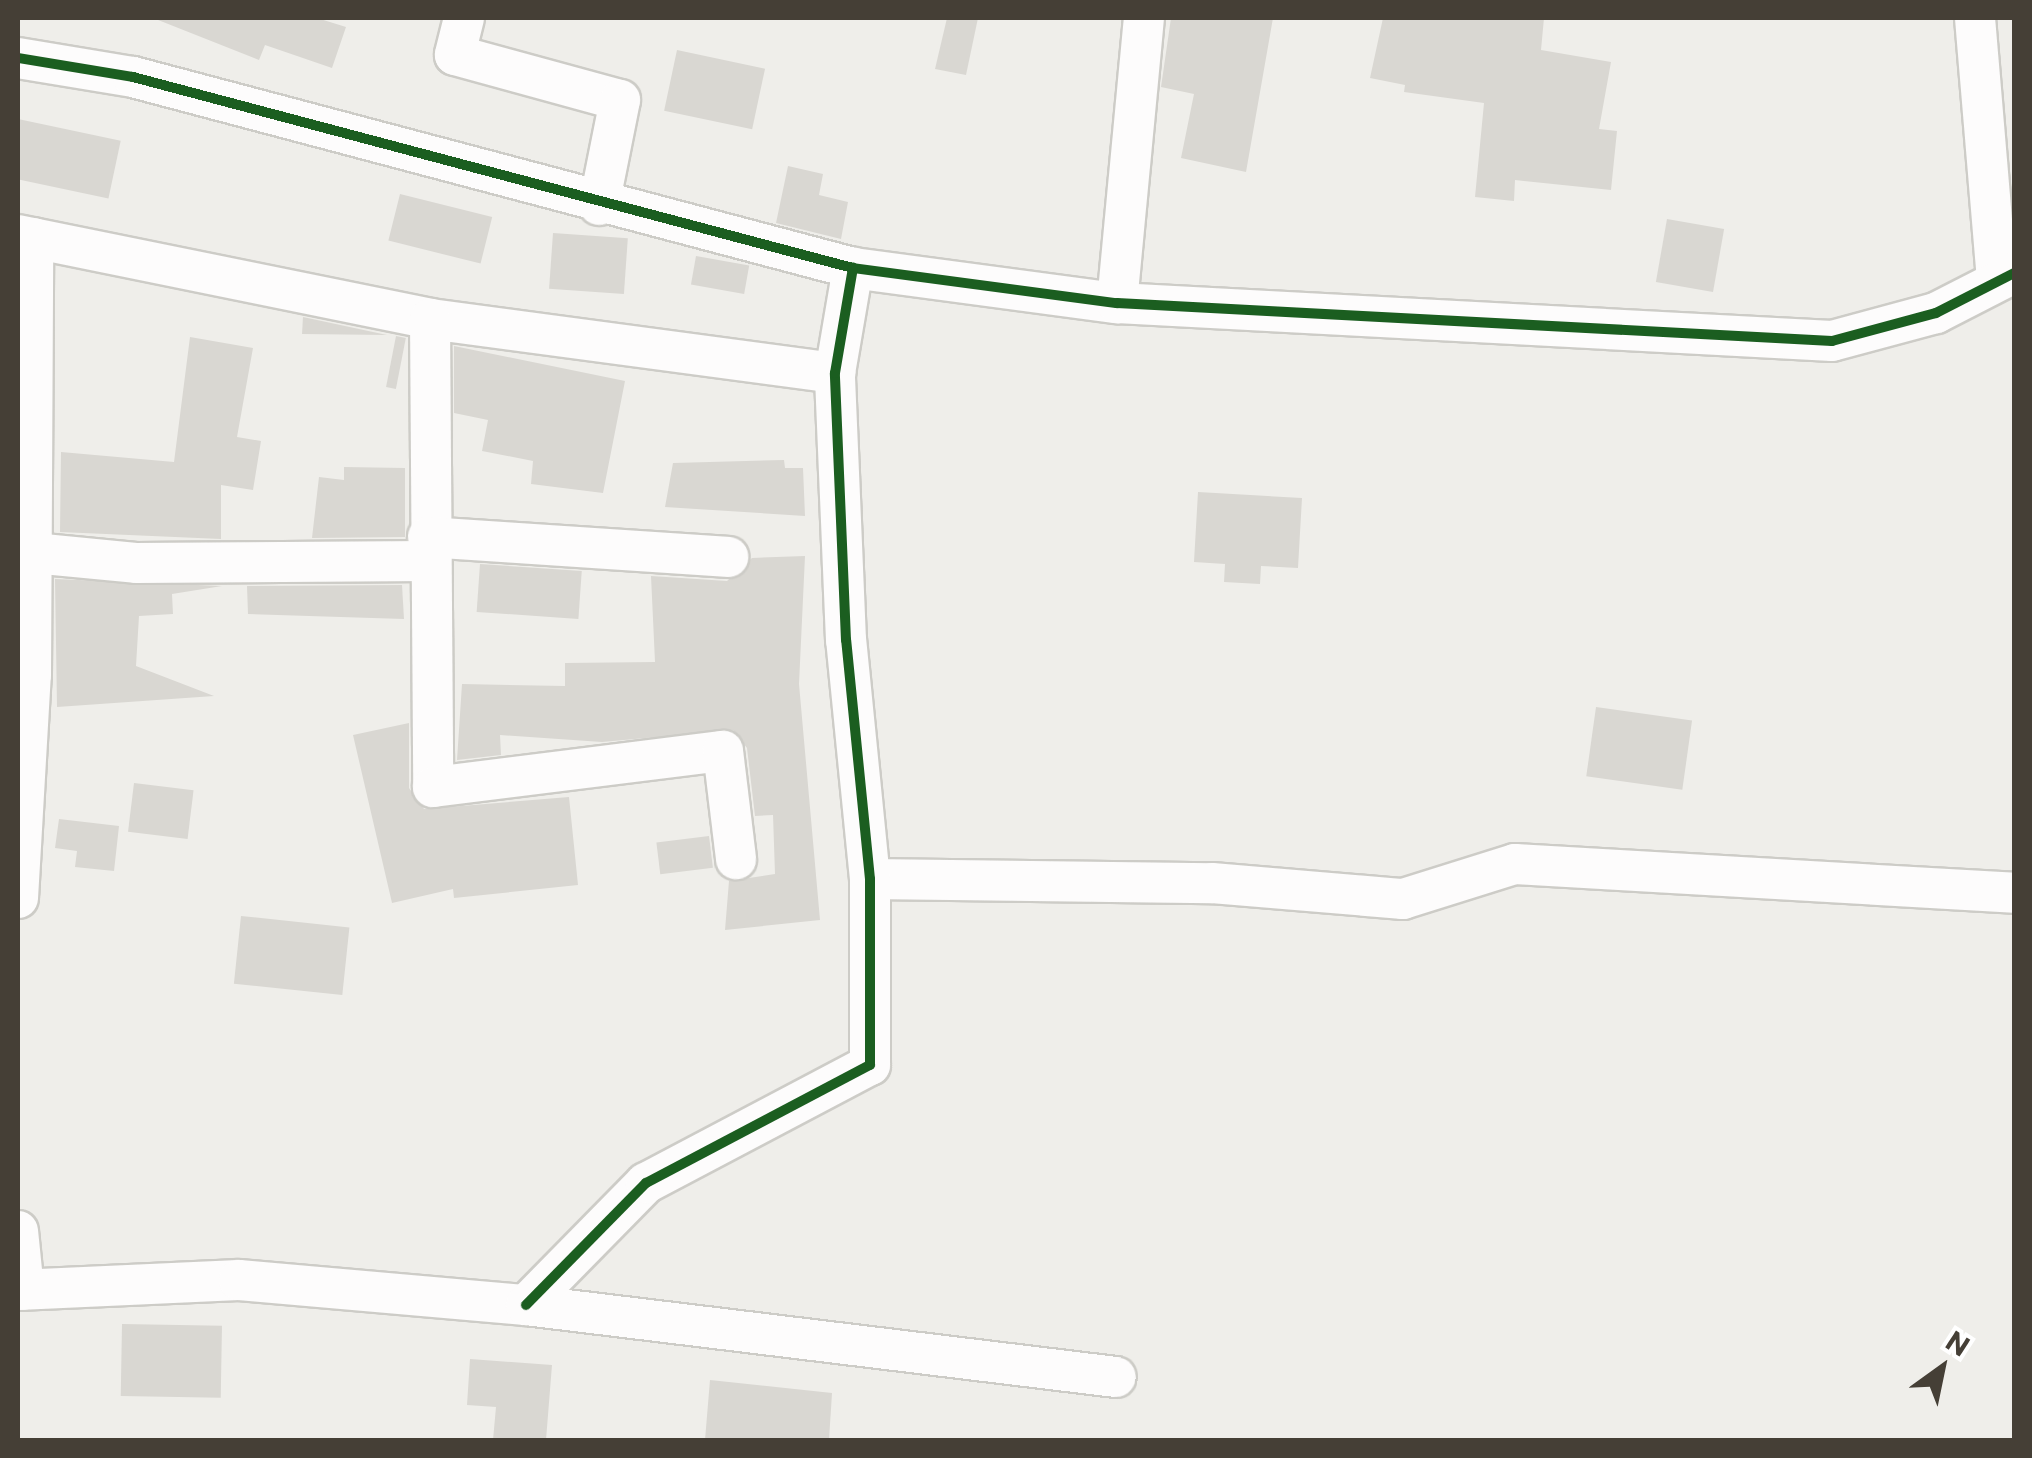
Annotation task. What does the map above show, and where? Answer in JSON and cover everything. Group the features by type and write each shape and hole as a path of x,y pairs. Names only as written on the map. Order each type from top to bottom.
{"street":[{"path":"464,18 455,55 620,100 600,205"},
{"path":"1118,303 1144,18"},
{"path":"18,58 133,77 600,205 853,268 1118,303 1758,343 1832,340 1936,313 2006,276 1975,18"},
{"path":"18,898 33,553 25,236 430,319 835,373"},
{"path":"526,1304 646,1183 870,1064 870,880 835,373 853,268"},
{"path":"430,319 428,549 434,787 716,749 730,757 736,859"},
{"path":"33,553 136,563 428,549 728,556"},
{"path":"870,880 1212,883 1403,899 1515,864 2014,892"},
{"path":"18,1231 20,1290 239,1280 526,1304 1116,1377"}],"building":[{"path":"153,18 317,18 346,27 332,68 265,45 259,60"},
{"path":"947,18 978,18 966,75 935,69"},
{"path":"1171,18 1273,18 1246,172 1181,158 1194,94 1161,87"},
{"path":"1383,18 1544,18 1541,50 1611,62 1599,129 1617,131 1611,190 1515,180 1514,201 1475,197 1484,103 1404,92 1405,85 1370,78"},
{"path":"677,50 765,69 752,129 664,111"},
{"path":"18,119 121,141 108,199 18,179"},
{"path":"788,166 823,174 819,195 848,202 841,239 776,223"},
{"path":"400,194 492,217 481,264 388,241"},
{"path":"1667,219 1724,229 1713,292 1656,282"},
{"path":"553,233 628,238 624,294 549,289"},
{"path":"696,256 749,265 744,294 691,285"},
{"path":"303,317 387,335 302,334"},
{"path":"396,336 406,338 396,389 386,387"},
{"path":"190,337 253,348 237,437 261,441 253,490 221,485 221,539 60,532 61,452 174,462"},
{"path":"454,346 625,381 603,493 531,484 533,461 482,451 488,420 454,413"},
{"path":"784,460 785,468 803,468 805,516 665,507 673,463"},
{"path":"344,467 405,468 405,537 312,538 319,477 344,480"},
{"path":"1198,492 1302,498 1298,568 1261,566 1260,584 1224,582 1225,564 1194,562"},
{"path":"805,556 799,684 820,920 725,930 729,881 775,874 773,815 755,816 747,748 733,730 602,742 500,735 501,755 457,760 462,684 565,686 565,663 655,662 651,576 727,581 752,558"},
{"path":"480,564 582,571 578,619 477,612"},
{"path":"55,579 222,586 172,594 173,614 139,616 136,666 214,696 57,707"},
{"path":"402,585 404,619 248,614 247,586"},
{"path":"1596,707 1692,720 1682,790 1586,776"},
{"path":"409,723 409,788 424,809 569,797 578,885 454,898 453,889 392,903 353,735"},
{"path":"134,783 194,790 188,839 128,832"},
{"path":"59,819 119,826 114,871 75,867 77,851 55,848"},
{"path":"709,836 713,868 660,874 656,842"},
{"path":"241,916 349,927 342,995 234,984"},
{"path":"122,1324 222,1326 221,1398 121,1396"},
{"path":"470,1359 552,1365 546,1440 493,1440 496,1407 467,1405"},
{"path":"710,1380 832,1393 829,1440 705,1440"}],"cycle path":[{"path":"18,58 133,77 853,268 1117,303 1832,341 1936,313 2014,273"},
{"path":"526,1305 646,1183 870,1065 870,879 846,640 835,373 853,268"}]}
